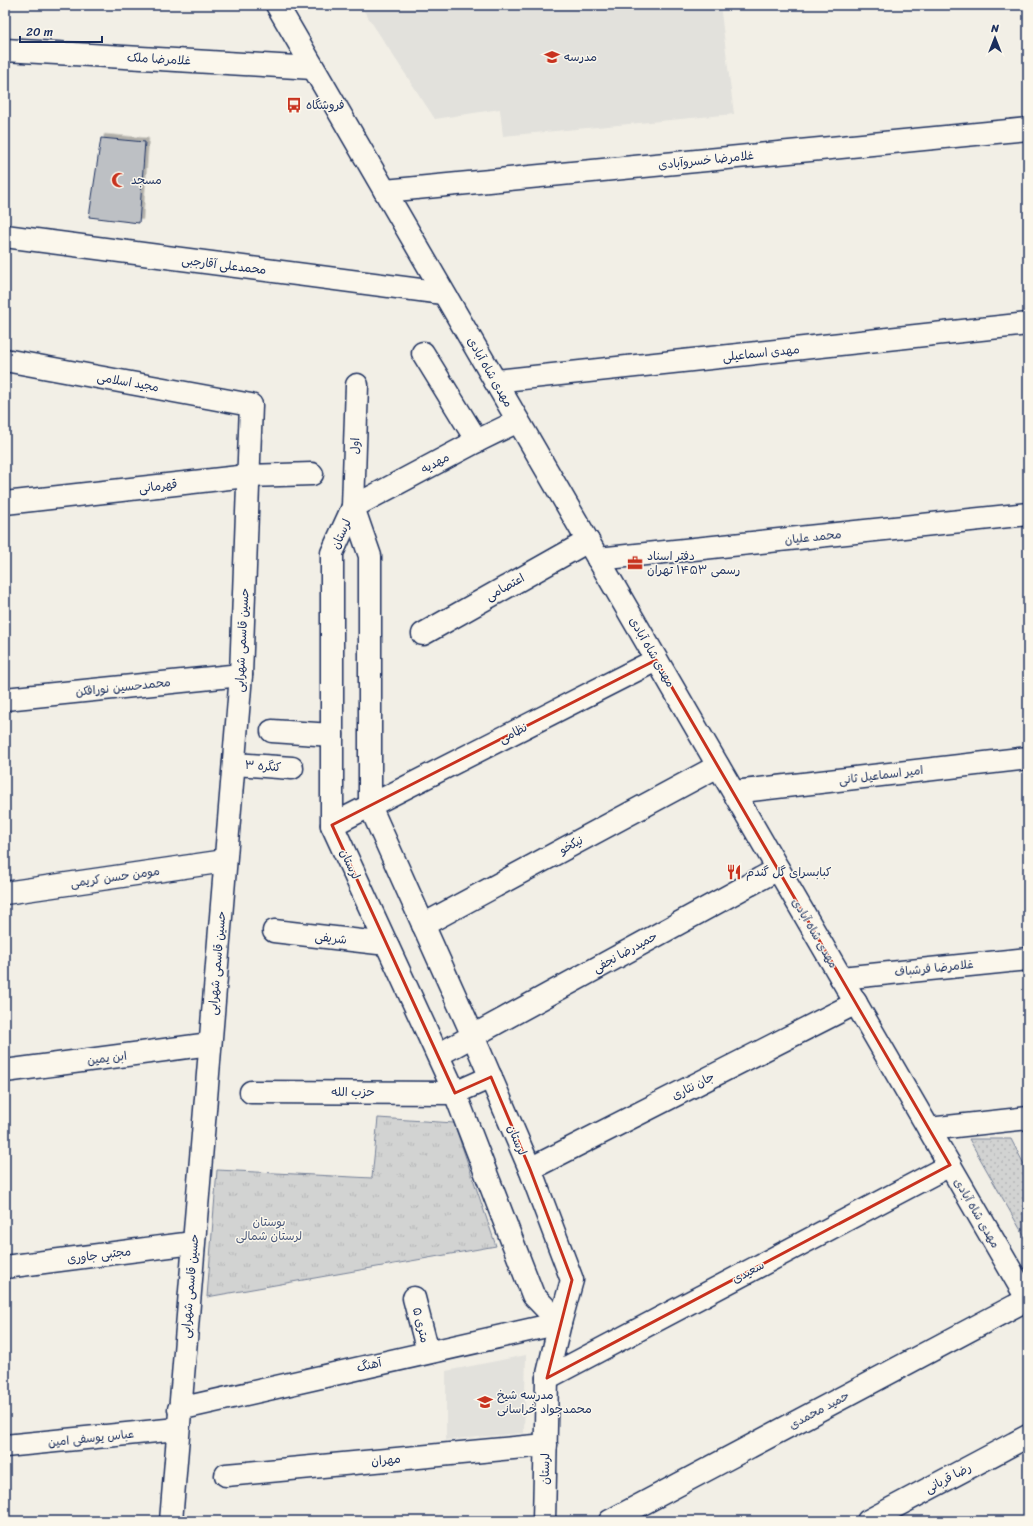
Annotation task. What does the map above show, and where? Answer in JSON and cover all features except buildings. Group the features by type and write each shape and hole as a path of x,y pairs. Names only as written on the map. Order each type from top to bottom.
{"street":[{"name":"مهدی شاه آبادی","path":"277,5 950,1165 1022,1278 1028,1299"},
{"name":"غلامرضا ملک","path":"5,50 313,68"},
{"name":"غلامرضا خسروآبادی","path":"385,192 1028,129"},
{"name":"محمدعلی آقارجبی","path":"5,236 443,293"},
{"name":"مهدی اسماعیلی","path":"495,381 1028,324"},
{"path":"423,353 477,440"},
{"name":"مجید اسلامی","path":"5,360 251,405"},
{"name":"اول","path":"353,508 356,385"},
{"name":"حسین قاسمی شهرابی","path":"170,1521 241,675 251,405"},
{"name":"مهدیه","path":"353,508 477,440 518,421"},
{"name":"قهرمانی","path":"5,503 248,476 312,474"},
{"name":"لرستان","path":"353,508 332,554 332,825 455,1092 533,1295 560,1323"},
{"name":"لرستان","path":"353,508 370,556 370,806 491,1077 530,1170 572,1280 547,1378 544,1521"},
{"name":"محمد علیان","path":"598,559 1028,514"},
{"name":"اعتصامی","path":"423,634 588,541"},
{"name":"نظامی","path":"332,825 656,660"},
{"name":"محمدحسین نورافکن","path":"5,699 241,675"},
{"path":"272,732 332,735"},
{"name":"امیر اسماعیل ثانی","path":"734,792 1028,758"},
{"name":"کنگره ۳","path":"234,764 292,768"},
{"name":"نیکخو","path":"423,924 718,766"},
{"name":"مومن حسن کریمی","path":"5,893 225,861"},
{"name":"حمیدرضا نجفی","path":"438,1055 778,868"},
{"name":"شریفی","path":"274,931 387,944"},
{"name":"غلامرضا فرشباف","path":"841,978 1028,959"},
{"name":"جان نثاری","path":"530,1170 856,1003"},
{"name":"ابن یمین","path":"5,1071 210,1044"},
{"path":"455,1092 491,1077"},
{"name":"حزب الله","path":"251,1092 455,1092"},
{"path":"929,1128 1028,1118"},
{"name":"سعیدی","path":"547,1378 950,1165"},
{"name":"مجتبی جاوری","path":"5,1267 193,1243"},
{"name":"۵ متری","path":"414,1298 428,1352"},
{"name":"حمید محمدی","path":"610,1521 1028,1299"},
{"name":"آهنگ","path":"178,1419 428,1352 560,1323"},
{"name":"عباس یوسفی امین","path":"5,1446 178,1419"},
{"name":"رضا قربانی","path":"868,1521 1028,1436"},
{"name":"مهران","path":"226,1474 546,1445"}],"highlighted area":[{"path":"656,660 950,1165 547,1378 572,1280 530,1169 491,1077 455,1093 332,825"}],"shaded area":[{"path":"360,5 720,5 734,114 503,136 500,109 435,119"},
{"name":"مدرسه شیخ محمدجواد خراسانی","path":"526,1355 524,1433 446,1440 446,1371"}],"green space":[{"name":"بوستان لرستان شمالی","path":"378,1118 454,1123 496,1246 207,1297 217,1170 372,1178"},
{"path":"969,1139 1011,1139 1028,1172 1028,1243"}],"place":[{"name":"مدرسه","path":"552,57"},
{"name":"فروشگاه","path":"294,105"},
{"name":"مسجد","path":"119,180"},
{"name":"دفتر اسناد رسمی ۱۴۵۳ تهران","path":"635,563"},
{"name":"کبابسرای گل گندم","path":"734,872"},
{"name":"مدرسه شیخ محمدجواد خراسانی","path":"485,1402"}]}
